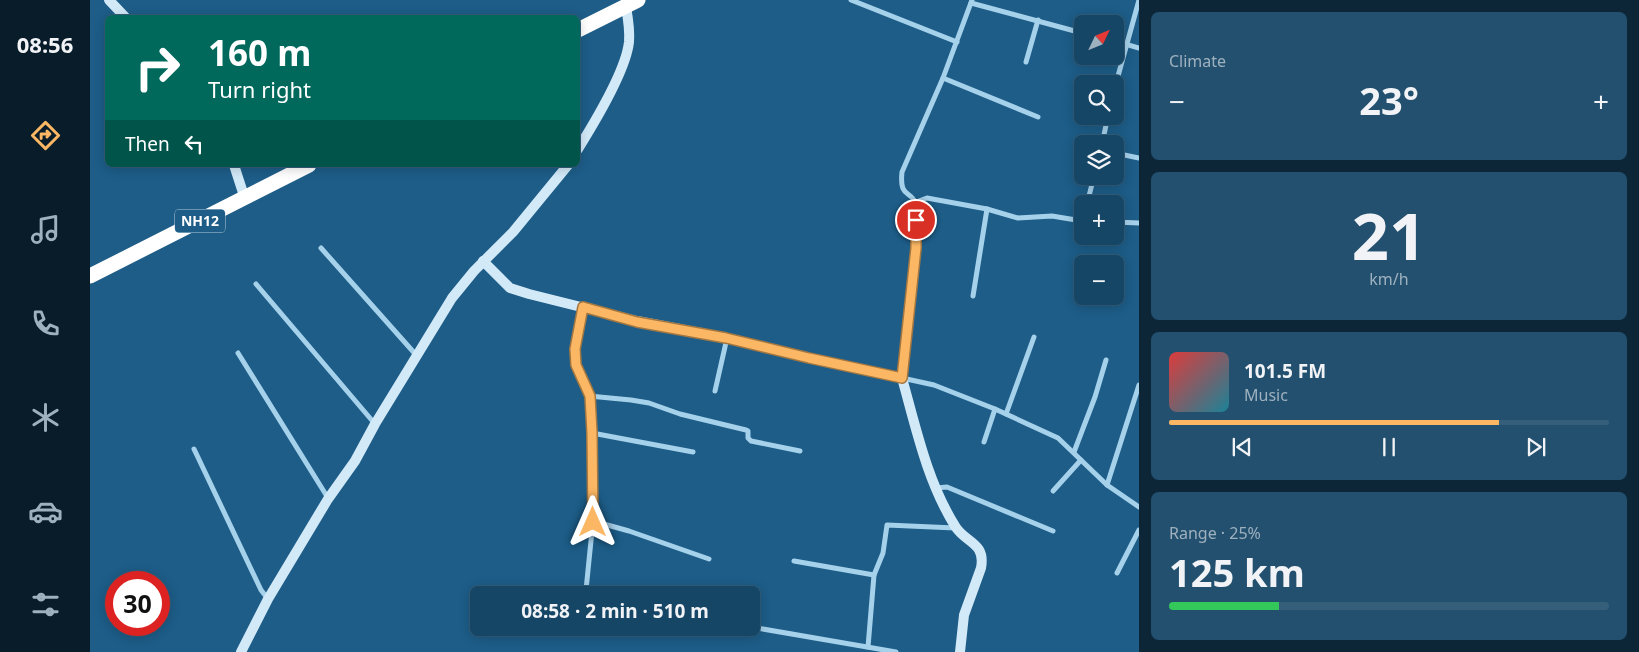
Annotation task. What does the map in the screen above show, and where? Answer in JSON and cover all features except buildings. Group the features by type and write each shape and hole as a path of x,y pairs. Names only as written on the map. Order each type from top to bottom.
{"highway":[{"path":"580,29 632,4"},
{"name":"NH12","path":"90,276 305,167"}],"street":[{"path":"110,0 123,15"},
{"path":"850,0 957,42"},
{"path":"1118,75 1139,0"},
{"path":"916,202 904,192 900,185 902,172 943,78 972,1 1074,30"},
{"path":"580,145 620,70 629,44 632,4"},
{"path":"1026,62 1038,20"},
{"path":"1124,44 1139,48"},
{"path":"943,78 1038,117"},
{"path":"1124,155 1139,158"},
{"path":"235,167 245,199"},
{"path":"241,652 268,600 328,499 355,461 374,424 418,356 452,298 483,261 513,232 566,167"},
{"path":"916,202 927,198 987,209 1018,218 1052,216 1074,220"},
{"path":"916,202 916,248 902,378 925,459 936,488 956,528 976,545 981,552 982,560 964,615 960,652"},
{"path":"973,296 987,209"},
{"path":"1124,222 1139,223"},
{"path":"321,248 418,356"},
{"path":"483,261 510,288 637,322 726,338 934,385 995,409 1058,438 1107,485 1139,507"},
{"path":"256,284 374,424"},
{"path":"583,307 575,349 576,365 590,396 592,433 593,522 586,586"},
{"path":"1006,414 1034,337"},
{"path":"715,391 726,338"},
{"path":"238,353 328,499"},
{"path":"1074,452 1106,360"},
{"path":"1107,485 1139,386"},
{"path":"590,396 649,403 680,414 746,430 748,431 748,438 751,440 800,451"},
{"path":"984,442 995,409"},
{"path":"592,433 693,452"},
{"path":"194,449 261,590 268,600"},
{"path":"1053,491 1081,460"},
{"path":"936,488 947,487 1053,531"},
{"path":"593,522 629,531 709,559"},
{"path":"868,647 874,575 883,553 887,525 956,528"},
{"path":"1117,573 1139,530"},
{"path":"794,561 874,575"},
{"path":"760,629 896,652"}],"route":[{"path":"593,522 590,396 576,365 575,349 583,307 637,322 726,338 902,378 916,248 916,220"}]}
